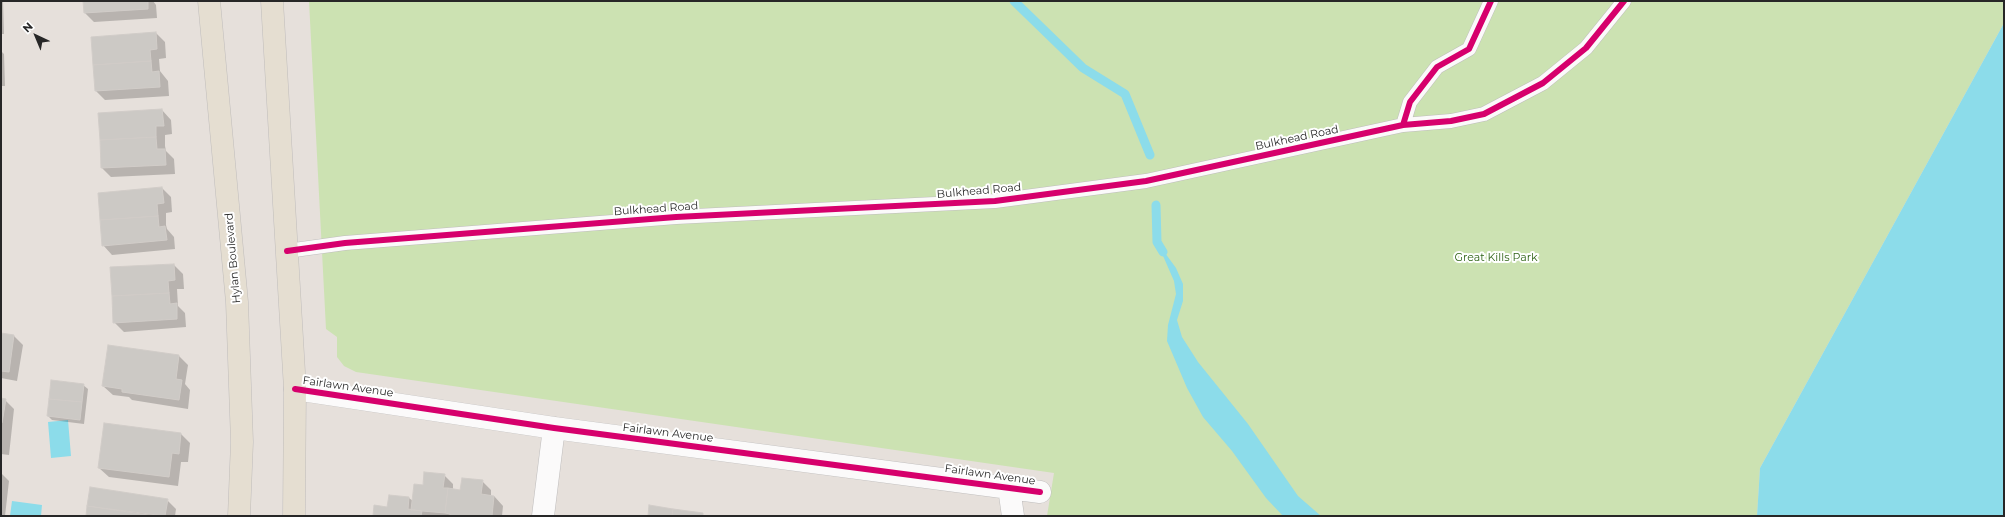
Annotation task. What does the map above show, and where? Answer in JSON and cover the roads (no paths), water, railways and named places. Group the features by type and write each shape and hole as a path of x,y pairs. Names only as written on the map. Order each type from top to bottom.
{"main road":[{"name":"Hylan Boulevard","path":"209,1 237,302 241,427 239,516"},
{"path":"272,1 294,389 294,516"}],"street":[{"name":"Fairlawn Avenue","path":"294,389 554,428 1040,492"},
{"path":"543,516 554,428"},
{"path":"1008,488 1013,516"}],"lane":[{"path":"1403,126 1410,102 1437,67 1469,49 1491,1"},
{"name":"Bulkhead Road","path":"287,251 345,242 676,217 995,201 1146,181 1403,126 1451,121 1484,114 1542,83 1586,48 1624,1"}],"water":[{"path":"2004,23 2004,516 1757,516 1760,468"},
{"path":"1157,242 1176,268 1183,284 1183,301 1177,320 1182,337 1198,362 1248,424 1298,496 1321,516 1283,516 1266,498 1232,451 1203,417 1187,388 1167,341 1168,325 1176,294 1174,281"},
{"path":"68,420 71,456 51,458 48,422"},
{"path":"12,501 42,505 41,516 10,516"}],"waterway":[{"path":"1014,1 1083,68 1125,94 1150,155"},
{"path":"1156,205 1157,242 1163,252"}],"park label":[{"name":"Great Kills Park","path":"1496,258"}]}
